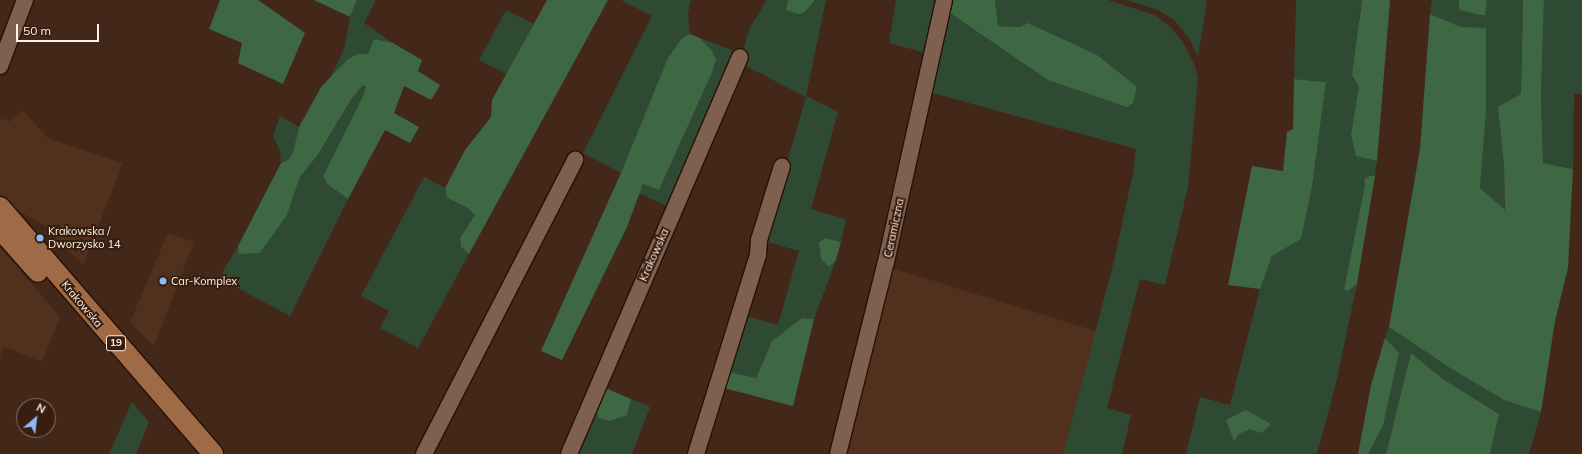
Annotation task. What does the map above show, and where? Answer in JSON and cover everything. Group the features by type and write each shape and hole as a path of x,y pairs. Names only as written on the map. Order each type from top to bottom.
{"main road":[{"name":"Krakowska","path":"0,207 213,454"},
{"name":"Krakowska","path":"0,229 197,454"}],"street":[{"path":"0,66 25,0"},
{"name":"Ceramiczna","path":"838,454 886,262 944,0"},
{"name":"Krakowska","path":"569,454 740,57"},
{"path":"424,454 575,160"},
{"path":"696,454 758,255 759,240 782,166"}],"shaded area":[{"path":"22,110 48,138 123,163 83,265 44,225 13,208 0,193 0,121 4,118 9,122"},
{"name":"Car-Komplex","path":"168,233 194,242 154,346 130,322"},
{"path":"0,247 60,317 42,362 4,346 0,357"},
{"path":"892,268 1096,331 1063,454 848,454"}],"green space":[{"path":"220,0 258,0 305,33 283,84 238,63 242,43 209,29"},
{"path":"314,0 357,0 350,17"},
{"path":"357,0 376,0 364,23 393,43 374,39 368,54 358,54 330,78 344,49 350,17"},
{"path":"547,0 608,0 469,254 461,247 460,238 475,215 466,207 447,198 445,188 465,150 491,117 492,100"},
{"path":"621,0 691,0 688,14 690,34 682,38 621,173 583,153 652,16"},
{"path":"767,0 788,0 786,10 805,12 815,0 826,0 806,96 838,112 811,209 846,219 841,242 826,238 829,267 836,260 814,319 802,318 772,341 756,378 725,371 743,315 778,325 799,251 764,241 806,97 740,63 749,29"},
{"path":"788,0 815,0 805,12 798,14 786,10"},
{"path":"896,0 934,0 926,53 889,43"},
{"path":"950,0 995,0 998,26 1020,27 1028,23 1097,55 1137,87 1133,103 1127,107 1048,80 947,11"},
{"path":"995,0 1108,0 1154,15 1170,26 1182,41 1195,66 1198,79 1188,187 1165,285 1140,279 1107,408 1131,415 1122,454 1063,454 1115,257 1133,173 1136,149 929,92 947,11 1048,80 1020,27 998,26"},
{"path":"1127,0 1207,0 1198,57 1189,38 1174,20 1158,10"},
{"path":"1296,0 1362,0 1359,18 1359,86 1351,135 1357,156 1377,161 1375,176 1364,179 1365,185 1344,289 1348,291 1357,284 1336,383 1317,454 1186,454 1200,397 1230,405 1260,289 1272,256 1301,238 1312,187 1326,82 1294,79"},
{"path":"1362,0 1390,0 1377,161 1356,156 1351,135 1359,86 1352,75"},
{"path":"1432,0 1459,0 1459,10 1484,16 1487,0 1523,0 1521,94 1504,164 1505,211 1480,188 1486,112 1461,27 1430,14"},
{"path":"1459,0 1487,0 1485,16 1459,10"},
{"path":"1523,0 1544,0 1541,96 1543,163 1573,169 1568,268 1555,321 1541,412 1504,400 1450,368 1389,327 1420,149 1430,14 1461,27 1486,28 1486,112 1480,188 1505,210 1504,164 1498,107 1521,94"},
{"path":"1544,0 1582,0 1582,94 1574,94 1573,169 1543,163 1541,96"},
{"path":"506,10 534,24 507,74 479,60"},
{"path":"690,34 700,38 712,51 716,60 711,75 659,190 643,184 627,227 562,360 541,351 621,173 668,58 682,38"},
{"path":"700,38 732,50 730,63 670,208 639,193 643,184 659,190 711,75 712,51"},
{"path":"374,39 393,43 422,60 418,71 440,85 431,100 404,86 394,113 419,127 410,143 385,130 348,199 327,184 323,176 362,98 366,87 363,85 350,101 317,156 300,177 287,215 260,253 239,254 238,246 281,163 288,160 293,152 299,127 321,87 348,59 358,54 368,54"},
{"path":"1294,79 1326,82 1312,187 1301,239 1272,256 1260,289 1228,285 1252,166 1283,171 1287,132 1293,129"},
{"path":"363,85 366,86 362,98 323,176 327,184 348,199 290,316 219,278 238,246 239,254 260,253 287,215 300,177 317,156 350,101"},
{"path":"280,116 299,127 293,152 288,160 281,163 280,151 273,136"},
{"path":"1370,176 1375,176 1357,284 1348,291 1344,289 1365,185 1364,179"},
{"path":"424,177 445,188 447,198 466,207 475,215 460,238 461,247 469,254 418,348 380,328 389,311 361,296"},
{"path":"826,238 841,242 836,260 829,267 821,259 819,242"},
{"path":"802,318 814,319 793,406 720,387 725,371 756,378 772,341"},
{"path":"1389,327 1450,368 1504,400 1541,412 1529,454 1490,454 1499,414 1443,379 1411,353 1386,454 1368,454 1383,426 1399,353 1385,338"},
{"path":"1385,338 1399,353 1383,426 1368,454 1358,454 1371,385"},
{"path":"1411,353 1443,379 1499,414 1490,454 1386,454"},
{"path":"603,387 631,399 627,415 610,421 599,418 594,408"},
{"path":"631,399 650,407 632,454 574,454 594,408 627,415"},
{"path":"132,402 149,422 136,454 109,454"},
{"path":"1246,410 1271,424 1262,433 1250,429 1239,434 1234,441 1226,420"}],"place":[{"name":"Krakowska / Dworzysko 14","path":"40,238"},
{"name":"Car-Komplex","path":"163,281"}]}
